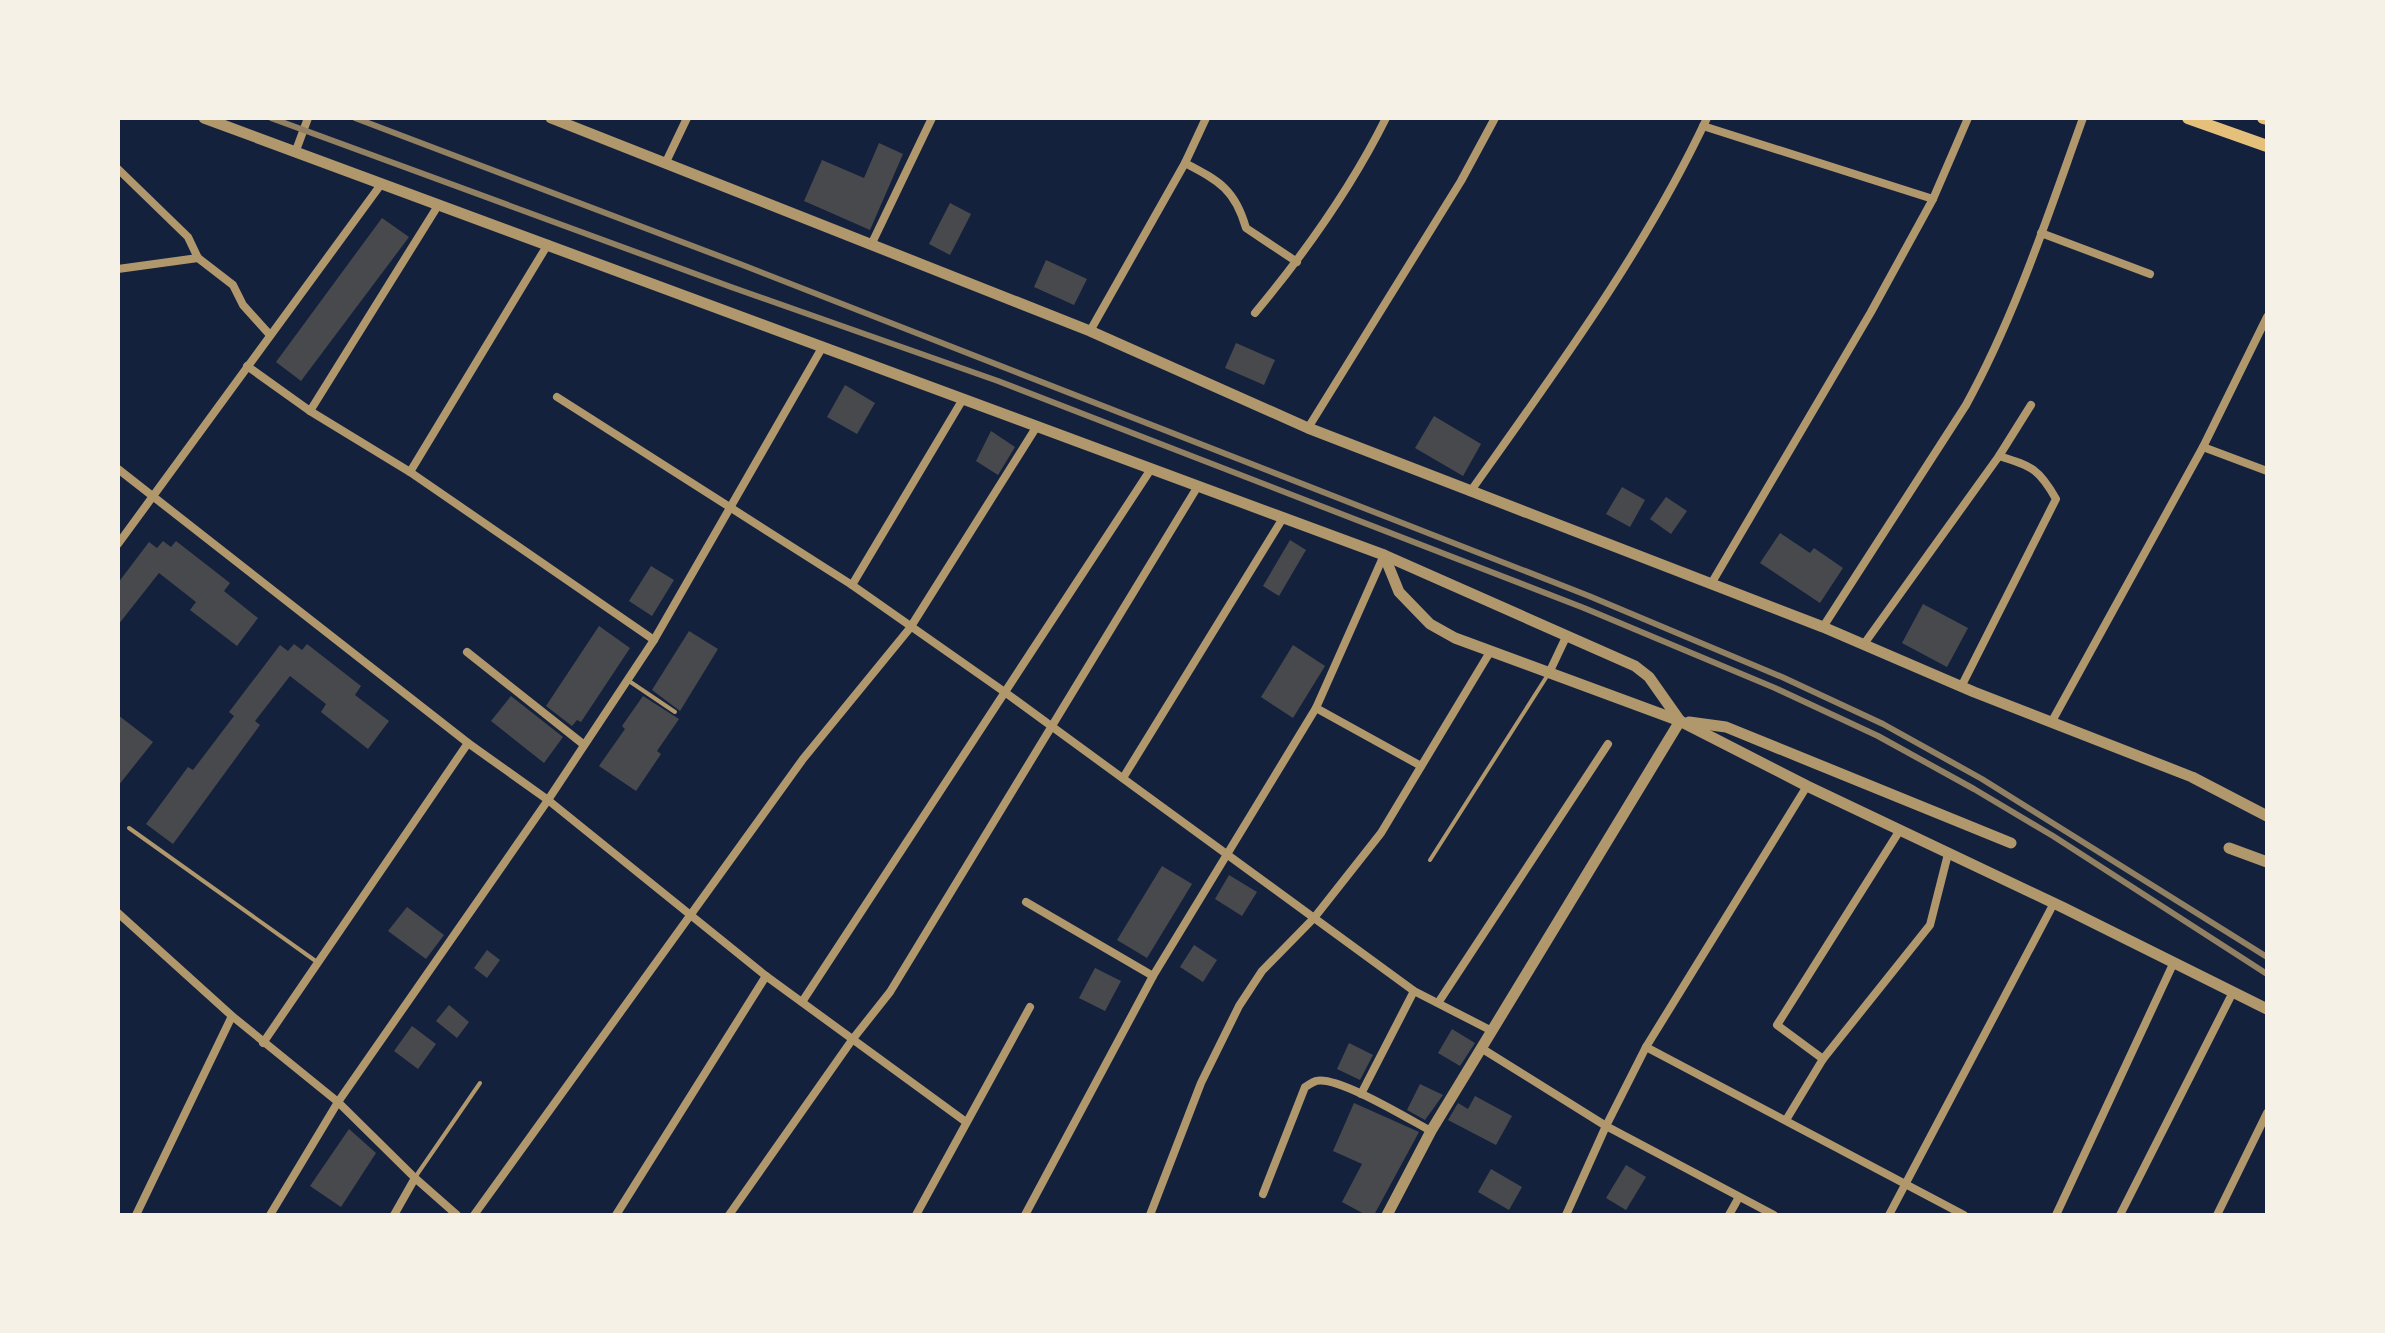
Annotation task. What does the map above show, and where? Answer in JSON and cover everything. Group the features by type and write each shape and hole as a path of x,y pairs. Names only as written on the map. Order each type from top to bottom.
{"main road":[{"path":"2188,118 2267,146"}],"street":[{"path":"204,118 1384,555 1635,666 1649,677 1680,721 1726,727 2011,843"},
{"path":"295,153 308,118"},
{"path":"551,118 575,122 665,164 1090,331 1308,428 1823,627 1961,687 2192,777 2267,816"},
{"path":"665,164 687,118"},
{"path":"871,245 932,118"},
{"path":"1255,313 1297,262 1360,165 1386,118"},
{"path":"1308,428 1461,181 1495,118"},
{"path":"1711,584 1871,312 1933,199 1968,118"},
{"path":"1823,627 1966,405 2006,324 2083,118"},
{"path":"1090,331 1185,163 1202,119"},
{"path":"1470,492 1601,307 1705,122 1933,199"},
{"path":"1185,163 1221,182 1237,206 1246,228 1297,262"},
{"path":"118,169 188,237 198,258 233,285 243,305 270,335"},
{"path":"118,544 382,183"},
{"path":"310,411 439,204"},
{"path":"2041,233 2150,274"},
{"path":"410,472 548,244"},
{"path":"118,269 198,258"},
{"path":"2051,723 2203,447 2267,317"},
{"path":"270,1215 338,1102 548,800 654,640 823,346"},
{"path":"247,366 310,411 410,472 654,640"},
{"path":"557,397 852,585 1006,693 1414,991 1492,1031"},
{"path":"852,585 963,399"},
{"path":"1864,644 1999,456 2031,405"},
{"path":"474,1215 803,759 910,628 1037,426"},
{"path":"2203,447 2267,471"},
{"path":"1961,687 2056,499 2040,473 2027,464 1999,456"},
{"path":"118,469 468,743 548,800 766,976 966,1122"},
{"path":"802,1002 1151,469"},
{"path":"729,1215 852,1040 890,992 1198,486"},
{"path":"1123,778 1283,518"},
{"path":"1384,555 1399,592 1413,609 1430,624 1455,638 1680,721 1807,786 2054,903 2267,1009"},
{"path":"1025,1215 1153,976 1316,708 1384,555"},
{"path":"1549,673 1566,637"},
{"path":"467,652 583,744"},
{"path":"1150,1215 1201,1083 1239,1006 1262,971 1314,918 1381,833 1490,652"},
{"path":"1316,708 1421,766"},
{"path":"1387,1215 1431,1131 1680,721"},
{"path":"263,1043 468,743"},
{"path":"1438,1003 1608,744"},
{"path":"1566,1215 1646,1047 1807,786"},
{"path":"1823,1059 1777,1025 1900,830"},
{"path":"2229,848 2267,862"},
{"path":"1786,1120 1823,1059 1930,925 1948,854"},
{"path":"1026,902 1153,976"},
{"path":"1889,1215 2054,903"},
{"path":"118,913 263,1043 338,1102 457,1215"},
{"path":"2056,1215 2174,962"},
{"path":"616,1215 766,976"},
{"path":"1361,1094 1414,991"},
{"path":"2120,1215 2233,992"},
{"path":"916,1215 1030,1007"},
{"path":"136,1215 232,1016"},
{"path":"1646,1047 1964,1215"},
{"path":"1481,1048 1606,1126 1774,1215"},
{"path":"1263,1194 1305,1087 1318,1080 1361,1094 1431,1131"},
{"path":"2217,1215 2267,1113"},
{"path":"394,1215 415,1178"},
{"path":"1729,1215 1739,1197"}],"lane":[{"path":"1430,860 1549,673"},
{"path":"627,680 675,712"},
{"path":"129,828 317,962"},
{"path":"415,1178 480,1083"}],"building":[{"path":"879,143 903,154 870,230 804,201 822,160 864,178"},
{"path":"950,203 971,214 950,255 929,244"},
{"path":"382,218 409,237 301,381 276,362"},
{"path":"1046,260 1087,279 1074,305 1034,287"},
{"path":"1236,343 1275,360 1264,385 1225,368"},
{"path":"845,385 875,403 857,434 827,417"},
{"path":"1434,416 1481,444 1463,476 1415,448"},
{"path":"991,431 1015,447 998,475 976,461"},
{"path":"1622,487 1645,500 1630,527 1606,514"},
{"path":"1666,497 1687,511 1671,534 1650,519"},
{"path":"1780,533 1810,553 1814,548 1843,568 1820,603 1760,563"},
{"path":"1290,540 1306,550 1279,596 1263,586"},
{"path":"163,541 171,547 176,541 230,583 224,591 258,618 237,646 190,610 196,602 159,573 118,625 118,583 149,542 157,548"},
{"path":"651,566 674,580 652,616 629,601"},
{"path":"1923,604 1968,628 1947,667 1902,643"},
{"path":"599,626 630,648 581,722 577,720 572,726 546,706"},
{"path":"689,631 718,649 680,711 652,690"},
{"path":"294,644 302,650 307,644 361,686 355,695 389,721 368,749 321,712 326,704 290,676 255,721 260,725 173,844 146,824 188,767 193,770 234,716 229,712 280,645 288,651"},
{"path":"1293,645 1325,666 1293,718 1261,697"},
{"path":"511,696 563,737 544,763 491,721"},
{"path":"643,696 679,719 657,751 661,754 636,791 599,766"},
{"path":"118,715 153,742 118,786"},
{"path":"1162,866 1192,884 1147,958 1117,940"},
{"path":"1229,875 1257,892 1242,916 1215,899"},
{"path":"407,907 444,935 426,959 388,931"},
{"path":"1194,945 1217,960 1203,982 1180,967"},
{"path":"487,950 500,960 487,978 474,968"},
{"path":"1095,968 1121,981 1105,1011 1079,998"},
{"path":"449,1005 469,1022 457,1038 436,1021"},
{"path":"412,1026 436,1044 418,1069 394,1051"},
{"path":"1452,1029 1475,1043 1460,1066 1438,1053"},
{"path":"1349,1043 1373,1055 1360,1080 1337,1069"},
{"path":"1420,1084 1443,1095 1425,1120 1407,1110"},
{"path":"1475,1096 1512,1116 1496,1145 1448,1120 1458,1103 1468,1109"},
{"path":"1354,1103 1419,1132 1374,1215 1366,1215 1342,1202 1362,1164 1333,1151"},
{"path":"349,1129 376,1153 341,1207 310,1186"},
{"path":"1626,1165 1646,1177 1626,1210 1606,1198"},
{"path":"1491,1169 1522,1187 1509,1210 1478,1192"}],"railway":[{"path":"271,118 731,287 998,381 1584,608 1775,688 1878,736 1974,789 2053,836 2267,974"},
{"path":"355,118 740,264 1589,596 1782,677 1883,724 1982,779 2267,957"}]}
